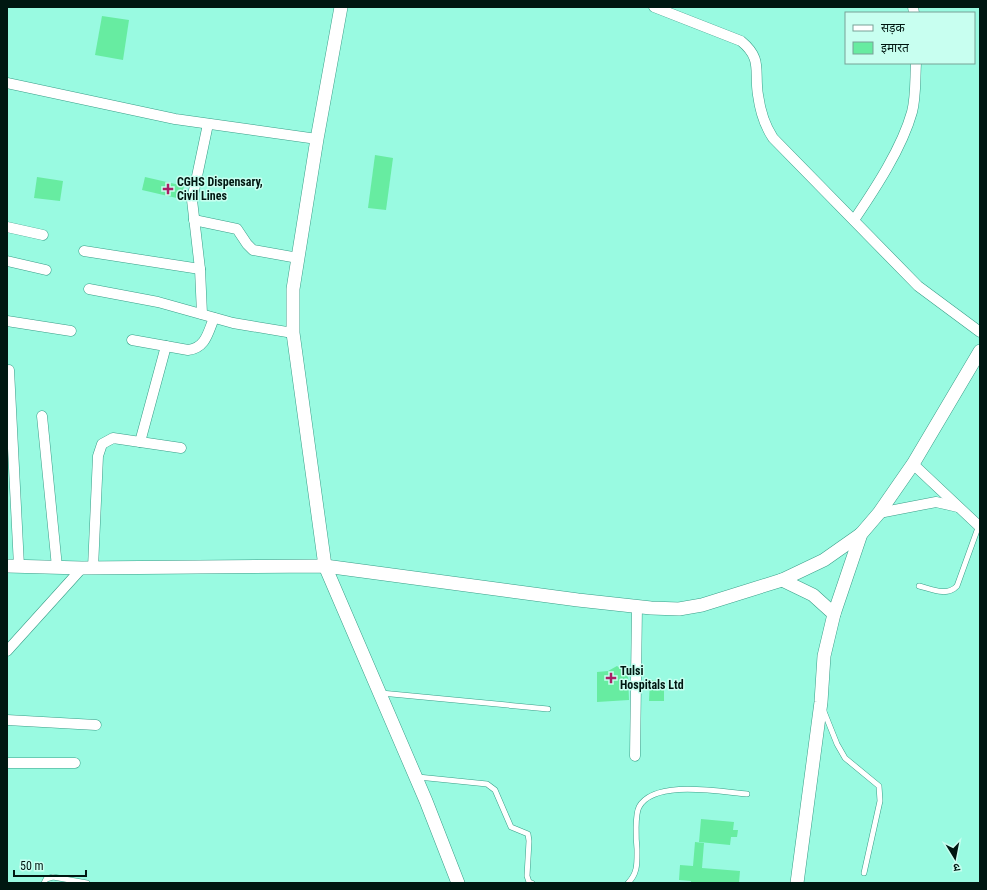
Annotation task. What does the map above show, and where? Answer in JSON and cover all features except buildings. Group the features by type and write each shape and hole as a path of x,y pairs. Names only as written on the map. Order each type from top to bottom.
{"street":[{"path":"341,7 317,139 293,289 293,333 325,566 416,777 458,883"},
{"path":"654,7 741,41 747,46 753,53 757,64 757,94 768,131 918,286 980,332"},
{"path":"854,220 879,184 908,124 912,110 916,64"},
{"path":"7,83 175,119 317,139"},
{"path":"202,314 200,269 192,196 208,124"},
{"path":"194,220 237,229 253,250 298,258"},
{"path":"7,227 43,235"},
{"path":"84,251 200,269"},
{"path":"7,261 46,270"},
{"path":"89,289 158,302 234,323 293,333"},
{"path":"132,340 188,350 200,347 214,318"},
{"path":"7,321 71,331"},
{"path":"140,442 166,346"},
{"path":"9,370 13,566 88,568 325,566 637,606 680,609 702,605 782,580 824,560 861,534 879,512 913,464 980,351"},
{"path":"42,416 57,568"},
{"path":"7,651 88,568 99,450 106,440 113,438 181,448"},
{"path":"913,464 979,526"},
{"path":"879,512 936,502 960,508"},
{"path":"797,883 821,702 824,656 834,614 861,534"},
{"path":"782,580 813,595 834,614"},
{"path":"635,756 637,606"},
{"path":"7,720 96,725"},
{"path":"7,763 75,762"}],"lane":[{"path":"919,586 943,592 953,590 957,586 979,526"},
{"path":"380,693 548,709"},
{"path":"821,702 837,744 845,758 879,786 880,801 864,873"},
{"path":"416,777 487,784 492,786 511,827 528,834 530,840 527,876 528,882 532,883"},
{"path":"628,883 635,876 637,866 636,836 639,808 644,801 653,794 667,790 698,790 747,794"},
{"path":"44,883 46,879 53,877 87,883"}],"place":[{"name":"CGHS Dispensary, Civil Lines","path":"168,189"},
{"name":"Tulsi Hospitals Ltd","path":"611,678"}]}
